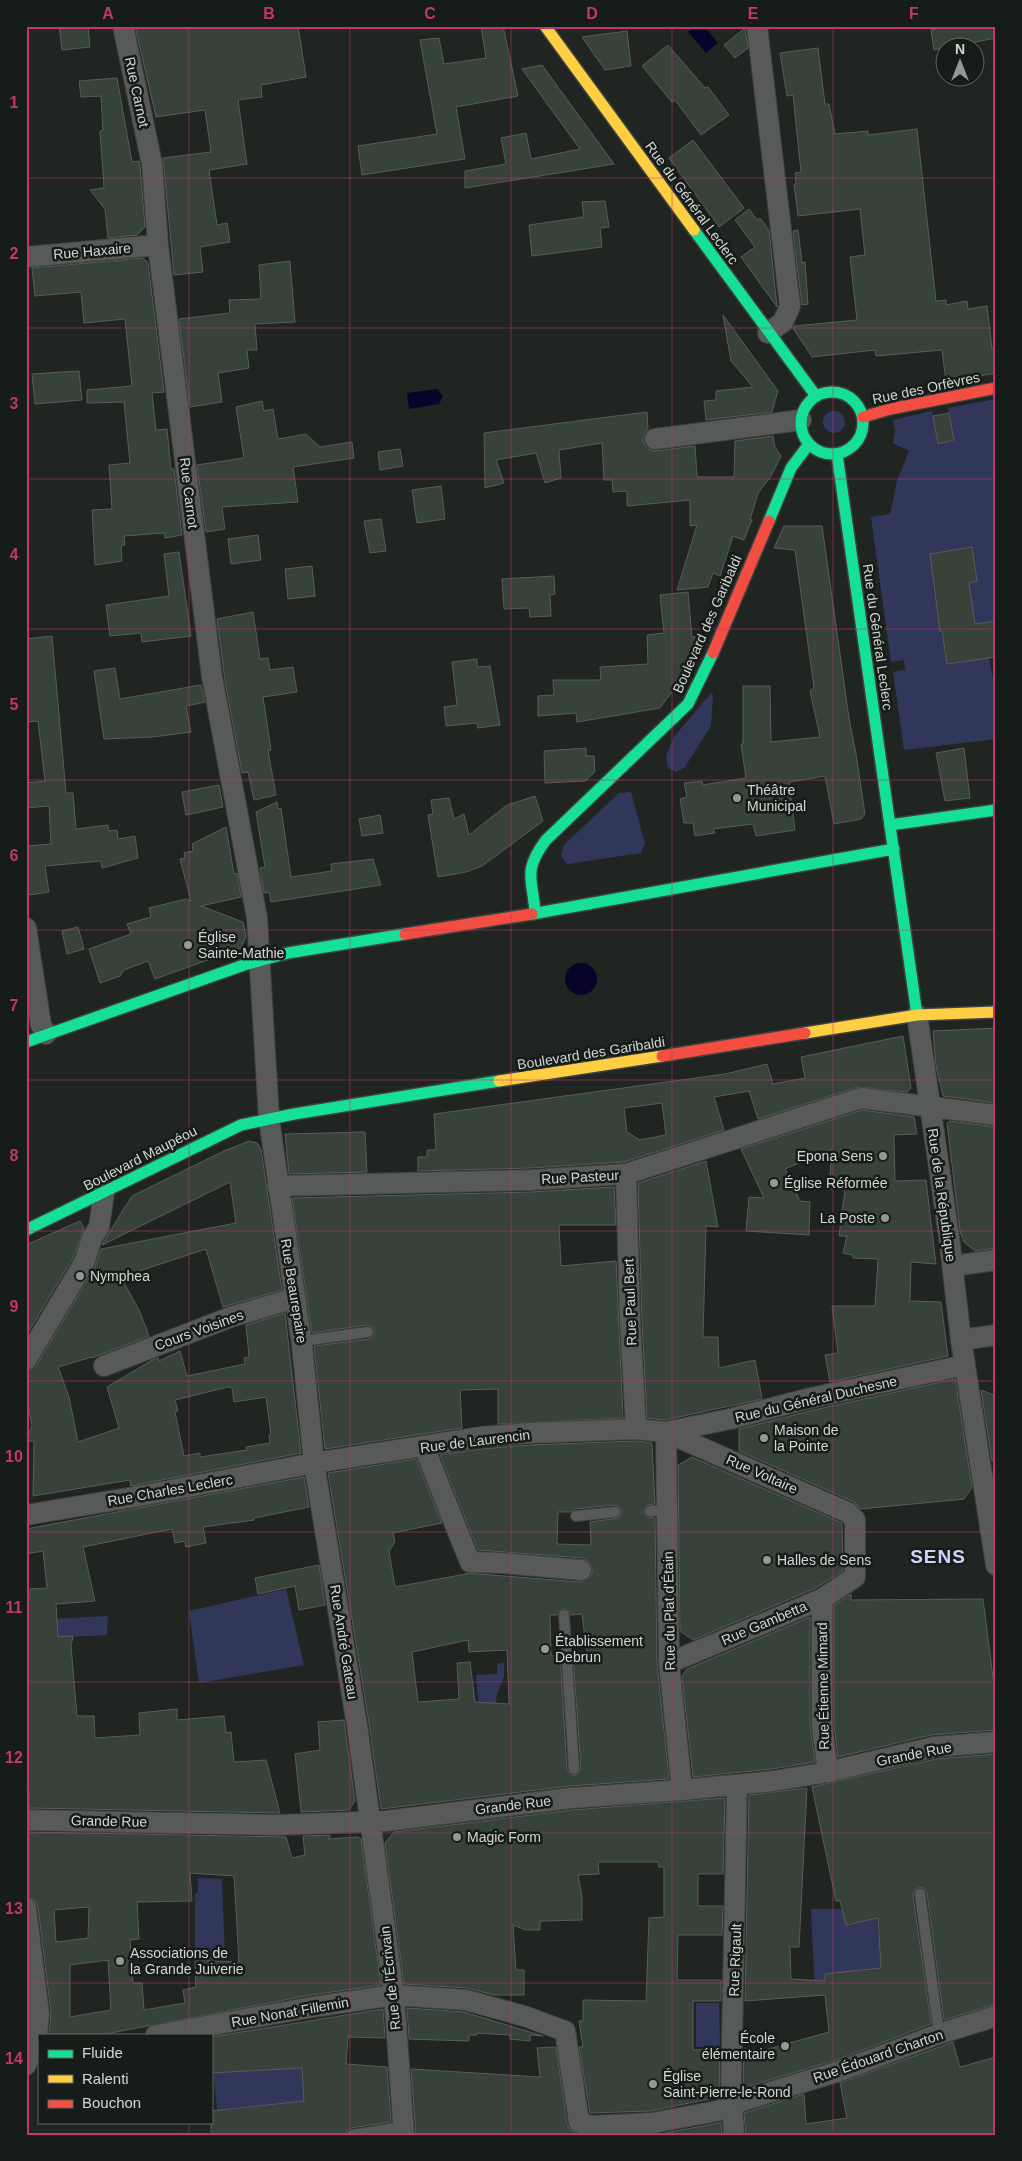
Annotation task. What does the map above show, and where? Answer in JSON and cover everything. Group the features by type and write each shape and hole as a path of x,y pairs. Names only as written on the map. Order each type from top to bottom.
{"main road":[{"name":"Rue du Général Leclerc","path":"545,26 816,396"},
{"name":"Rue des Orfèvres","path":"863,417 996,388"},
{"path":"836,392 845,394 854,400 863,417 863,427 855,445 846,451 837,454 817,450 804,437 801,420 803,410 816,396 836,392"},
{"name":"Boulevard des Garibaldi","path":"535,913 530,886 530,867 534,854 546,840 688,704 717,644 791,468 809,444"},
{"name":"Rue du Général Leclerc","path":"837,454 890,824"},
{"path":"890,824 996,810"},
{"name":"Rue de la République","path":"890,824 917,1015"},
{"path":"26,1042 259,960 894,849"},
{"name":"Boulevard des Garibaldi","path":"269,1119 917,1015 996,1012"},
{"name":"Boulevard Maupéou","path":"26,1230 241,1124 269,1119"}],"street":[{"name":"Rue Carnot","path":"123,26 152,164 158,245 212,678 257,918 269,1119"},
{"path":"757,26 790,306 783,322 768,333"},
{"name":"Rue Haxaire","path":"26,257 158,245"},
{"path":"655,439 801,420"},
{"path":"26,928 41,1025 46,1034"},
{"name":"Rue de la République","path":"917,1015 953,1266 961,1340 996,1565"},
{"name":"Rue Pasteur","path":"278,1186 441,1188 626,1174 861,1098 929,1105 996,1115"},
{"name":"Rue Beaurepaire","path":"269,1119 302,1341 314,1463"},
{"name":"Rue Paul Bert","path":"626,1174 630,1320 636,1430"},
{"path":"26,1360 84,1263 92,1238 99,1227 104,1193"},
{"path":"953,1266 996,1260"},
{"name":"Cours Voisines","path":"104,1366 231,1317 295,1298"},
{"path":"961,1340 996,1335"},
{"name":"Rue du Général Duchesne","path":"666,1432 965,1365"},
{"name":"Rue de Laurencin","path":"314,1463 481,1437 528,1433 636,1430 666,1432"},
{"name":"Rue du Plat d'Étain","path":"666,1432 659,1510 669,1663 682,1790"},
{"name":"Rue Voltaire","path":"666,1432 849,1513 855,1520 855,1576"},
{"path":"424,1447 470,1562 502,1563 568,1571"},
{"name":"Rue Charles Leclerc","path":"26,1515 140,1496 314,1463"},
{"name":"Rue André Gateau","path":"314,1463 357,1725 370,1822"},
{"name":"Rue Gambetta","path":"669,1663 822,1599 855,1576"},
{"name":"Rue Étienne Mimard","path":"822,1599 822,1726 828,1772"},
{"name":"Grande Rue","path":"26,1820 276,1825 370,1822 576,1792 682,1790 737,1786 828,1772 934,1747 996,1742"},
{"name":"Rue Rigault","path":"734,2135 732,2106 737,1786"},
{"name":"Rue de l'Écrivain","path":"370,1822 394,1995 403,2131"},
{"path":"26,1908 39,2014 32,2058"},
{"name":"Rue Nonat Fillemin","path":"162,2034 312,2007 394,1995 466,2000 524,2016 565,2030 580,2122 584,2125 652,2123 717,2111 732,2106"},
{"name":"Rue Édouard Charton","path":"732,2106 843,2070 939,2034 996,2016"}],"lane":[{"path":"302,1341 368,1332"},
{"path":"576,1516 615,1512"},
{"path":"564,1615 574,1769"},
{"path":"920,1894 939,2034"},
{"path":"352,2135 403,2131"}],"shaded area":[{"path":"694,26 704,26 718,43 706,53 688,32"},
{"path":"437,389 443,396 439,404 409,409 407,393"},
{"path":"996,399 996,621 975,624 969,583 977,581 972,548 933,587 947,664 989,658 996,695 996,739 904,750 893,672 905,670 904,660 891,662 871,517 890,514 897,481 909,451 893,443 895,431 893,420 932,411 938,443 954,441 948,408"},
{"path":"834,411 842,414 845,422 842,430 834,433 826,430 823,422 826,414"},
{"path":"711,693 713,695 711,726 685,767 676,772 668,768 666,756 674,737"},
{"path":"631,792 645,843 641,853 567,864 561,856 564,845 619,793"},
{"path":"581,963 592,968 597,979 592,990 581,995 570,990 565,979 570,968"},
{"path":"286,1589 304,1665 199,1683 189,1611"},
{"path":"108,1616 107,1635 50,1638 50,1619"},
{"path":"504,1662 504,1676 496,1697 498,1717 480,1719 476,1675 497,1674 497,1664"},
{"path":"198,1878 222,1879 225,1960 195,1960 195,1894 198,1893"},
{"path":"811,1909 842,1909 877,1918 881,1968 825,1995 815,1996"},
{"path":"696,2003 719,2003 720,2047 696,2047"},
{"path":"212,2051 226,2062 232,2072 302,2068 305,2113 284,2103 235,2108 219,2128"}],"building":[{"path":"59,26 88,26 90,47 62,50"},
{"path":"135,26 298,26 306,77 261,85 262,97 238,100 247,164 209,170 217,225 227,223 230,242 200,247 203,272 174,275 163,158 211,152 205,110 156,117"},
{"path":"481,26 503,26 518,96 456,107 465,159 362,175 358,146 437,134 420,40 439,38 444,64 486,58"},
{"path":"949,26 996,26 996,38 984,40 984,38 934,38 934,50 931,30"},
{"path":"745,28 748,48 735,58 724,45"},
{"path":"627,31 631,66 605,70 582,37"},
{"path":"668,45 705,88 708,87 729,115 701,135 675,100 672,102 642,66"},
{"path":"818,48 825,104 829,104 835,134 868,131 868,135 917,129 936,301 946,300 946,305 967,301 968,309 987,306 992,349 996,348 996,373 946,382 942,350 876,356 875,350 812,357 793,328 794,326 857,320 850,257 865,255 860,209 798,216 794,184 796,184 795,173 801,172 793,95 787,96 780,53"},
{"path":"542,65 614,164 465,188 465,171 506,164 501,138 526,133 531,159 580,149 522,69"},
{"path":"117,78 132,162 139,161 140,166 145,227 137,235 108,238 105,209 90,190 104,188 100,131 103,130 101,96 81,97 79,81"},
{"path":"693,140 744,208 719,227 669,158"},
{"path":"605,201 609,227 600,228 602,247 532,256 529,225 584,217 582,202"},
{"path":"749,209 757,220 760,218 769,230 777,307 741,257 755,247 735,220"},
{"path":"798,230 802,263 805,262 808,304 802,305 793,231"},
{"path":"143,258 148,263 164,392 152,393 156,430 167,429 171,469 174,469 182,535 165,538 164,533 124,536 125,545 121,546 122,561 95,565 92,510 112,509 109,465 130,463 124,402 87,403 87,390 132,386 125,319 84,323 81,292 35,296 32,268"},
{"path":"290,261 295,322 255,324 257,350 247,350 249,368 218,373 222,402 190,407 179,319 230,313 229,300 261,299 259,265"},
{"path":"723,315 778,391 772,412 706,420 704,401 716,400 716,391 753,387 731,361"},
{"path":"79,371 82,400 35,404 32,374"},
{"path":"262,401 264,411 273,409 278,439 306,434 320,447 352,442 354,458 293,467 298,502 222,507 225,529 206,532 197,465 244,458 236,407"},
{"path":"647,412 648,429 644,434 643,440 645,446 650,450 656,451 695,446 697,477 734,477 735,441 773,436 775,447 781,456 771,476 758,493 750,520 752,520 744,540 733,536 720,576 713,573 708,587 677,590 697,525 690,526 690,500 627,506 627,491 613,492 612,480 604,480 602,443 559,450 561,478 545,483 536,453 496,460 504,483 485,488 484,433"},
{"path":"949,413 954,440 938,444 933,416"},
{"path":"400,449 403,466 380,470 378,452"},
{"path":"441,486 445,519 417,523 412,490"},
{"path":"381,519 386,551 370,553 364,521"},
{"path":"784,526 822,526 849,718 865,814 861,819 834,824 825,776 789,782 795,830 756,836 753,824 713,829 715,833 695,836 693,823 684,823 680,799 687,797 684,783 702,781 703,785 746,778 741,744 743,744 743,686 770,686 771,742 820,737 810,691 814,688 795,550 774,548"},
{"path":"258,535 261,560 231,564 228,539"},
{"path":"972,547 977,581 969,583 975,624 996,621 996,657 947,664 942,631 940,632 930,554"},
{"path":"179,552 191,636 142,642 141,633 110,636 106,605 169,596 164,554"},
{"path":"312,566 315,596 288,599 285,569"},
{"path":"554,576 555,594 550,595 551,616 530,617 529,608 504,609 502,579"},
{"path":"688,592 692,637 704,636 685,674 660,708 577,722 576,713 538,716 538,696 554,695 553,680 601,680 600,667 648,664 647,635 664,633 660,595"},
{"path":"253,612 260,659 268,658 270,670 293,667 297,692 263,697 271,750 268,751 276,795 254,800 248,772 242,773 225,681 217,619"},
{"path":"52,636 66,793 73,793 76,829 108,825 109,831 117,830 118,839 135,836 138,858 102,868 101,861 45,866 49,892 29,895 26,872 26,846 51,844 49,806 26,808 26,783 45,781 38,721 26,722 26,639"},
{"path":"477,659 477,667 490,666 500,725 478,728 477,723 446,726 444,707 457,705 452,662"},
{"path":"115,668 120,699 201,685 205,702 186,706 191,732 153,737 104,739 94,671"},
{"path":"586,748 586,756 594,756 595,772 585,781 545,783 544,751"},
{"path":"964,748 970,798 945,801 936,753"},
{"path":"219,785 223,807 186,815 182,792"},
{"path":"535,796 543,821 482,866 466,872 438,877 428,815 433,814 431,800 449,798 454,819 464,814 469,835 507,805"},
{"path":"277,802 278,809 281,808 291,877 332,871 331,864 373,859 381,885 271,902 269,892 264,893 260,868 265,867 256,812"},
{"path":"380,815 383,833 362,836 359,819"},
{"path":"226,827 234,874 237,873 241,897 201,906 243,922 246,936 241,948 155,979 148,961 124,970 120,976 100,983 89,949 131,934 127,924 151,917 149,908 186,899 191,901 180,859 185,858 184,853 193,851 192,844"},
{"path":"78,927 84,949 67,954 62,931"},
{"path":"996,1028 996,1103 943,1096 936,1066 933,1031"},
{"path":"903,1036 911,1088 907,1092 858,1087 758,1119 749,1091 714,1097 724,1130 624,1162 530,1168 418,1171 418,1157 427,1157 427,1150 436,1150 434,1114 725,1074 767,1064 773,1084 805,1078 801,1057","holes":["662,1103 666,1135 640,1140 627,1132 624,1108"]},
{"path":"862,1110 914,1117 917,1134 894,1135 895,1181 926,1180 936,1264 911,1262 910,1301 941,1302 948,1356 830,1382 825,1355 838,1353 832,1306 875,1306 878,1259 853,1258 853,1255 843,1253 847,1236 839,1236 845,1190 829,1189 832,1149 785,1169 800,1201 810,1202 809,1235 746,1231 749,1197 764,1198 741,1149"},
{"path":"950,1121 996,1127 996,1248 975,1251 964,1242 960,1231 947,1123"},
{"path":"365,1132 367,1172 289,1174 285,1134"},
{"path":"249,1141 257,1143 261,1149 282,1290 223,1307 206,1249 121,1277 140,1312 149,1336 92,1358 58,1367 69,1397 78,1442 119,1428 107,1387 154,1359 158,1358 159,1361 180,1351 187,1376 245,1364 244,1358 249,1357 246,1325 285,1313 301,1453 131,1486 130,1480 33,1496 34,1441 26,1441 32,1426 26,1395 26,1372 36,1366 94,1269 101,1249 236,1223 230,1182 102,1245 132,1196 224,1151","holes":["228,1387 232,1388 234,1402 266,1397 271,1435 269,1435 270,1443 246,1447 247,1450 200,1457 200,1453 184,1456 175,1412 178,1411 175,1400"]},
{"path":"706,1161 718,1227 706,1226 703,1337 718,1337 719,1368 755,1360 762,1399 665,1420 647,1418 638,1183"},
{"path":"614,1187 616,1225 559,1225 561,1266 616,1261 623,1418 498,1424 498,1389 460,1390 462,1428 325,1449 314,1346 369,1339 373,1337 375,1332 373,1327 367,1325 312,1333 292,1198 531,1192"},
{"path":"80,1221 84,1228 73,1258 26,1336 26,1245"},
{"path":"955,1379 972,1487 964,1499 861,1509 854,1502 739,1451 739,1429 814,1410"},
{"path":"981,1390 996,1396 996,1456 992,1461"},
{"path":"636,1441 652,1443 655,1504 647,1505 643,1511 647,1517 655,1518 657,1663 669,1779 570,1786 381,1809 369,1723 328,1473 416,1459 442,1523 393,1533 395,1542 389,1551 395,1587 466,1573 580,1582 590,1577 593,1571 588,1561 583,1558 478,1550 440,1455 529,1445","holes":["618,1506 622,1511 619,1518 590,1522 591,1545 557,1544 558,1512 571,1512 575,1509","564,1608 571,1615 582,1614 587,1654 573,1655 581,1769 574,1776 567,1769 560,1655 551,1656 550,1615 557,1615","468,1640 469,1652 507,1650 509,1704 475,1702 470,1662 457,1663 459,1699 418,1702 412,1652"]},
{"name":"Halles de Sens","path":"692,1457 842,1523 843,1571 816,1588 693,1640 680,1631 678,1465"},
{"path":"304,1477 309,1507 254,1518 254,1520 203,1527 206,1543 186,1547 185,1541 175,1543 172,1529 83,1547 95,1601 56,1604 58,1637 73,1636 71,1646 77,1716 94,1716 95,1738 140,1735 139,1713 177,1709 177,1720 224,1716 226,1733 231,1732 234,1762 266,1760 280,1813 29,1808 26,1597 30,1597 30,1589 47,1588 43,1551 26,1554 26,1529"},
{"path":"319,1565 325,1605 299,1610 295,1586 258,1594 255,1578"},
{"path":"851,1594 851,1600 983,1599 996,1701 996,1730 931,1735 838,1757 834,1725 834,1605"},
{"path":"810,1617 810,1726 815,1762 772,1769 693,1777 682,1676 687,1669"},
{"path":"344,1720 355,1801 349,1810 301,1812 295,1754 320,1750 318,1722"},
{"path":"996,1754 996,2004 944,2020 927,1893 923,1888 919,1887 914,1891 913,1895 931,2024 839,2059 743,2088 744,2049 754,2049 754,2053 829,2032 825,1995 745,2001 749,1795 807,1788 799,1947 790,1947 791,1979 825,1981 825,1974 881,1968 878,1918 846,1925 840,1901 836,1901 812,1787 936,1759"},
{"path":"725,1798 723,1874 698,1874 698,1906 723,1906 722,1935 678,1935 677,1980 721,1980 721,2001 693,2001 693,2050 720,2049 719,2097 651,2111 590,2113 579,2047 583,2047 579,2021 583,2021 583,2000 646,2001 649,1918 664,1917 664,1867 659,1867 658,1862 598,1862 599,1874 578,1875 582,1896 582,1920 540,1921 540,1930 526,1930 513,1925 516,1970 524,1970 524,1995 494,1995 467,1988 404,1984 385,1843 394,1832 572,1810"},
{"path":"29,1832 286,1837 292,1858 305,1855 303,1836 331,1835 328,1839 358,1837 361,1839 381,1985 311,1995 105,2034 49,2034 51,2013 38,1907 35,1900 26,1896 26,1894 29,1894","holes":["190,1873 234,1876 239,1962 195,1960 196,1987 183,1990 185,2003 144,2010 142,1983 133,1983 130,1940 139,1939 137,1902 192,1901","89,1907 88,1938 56,1942 54,1910","108,1960 111,2010 70,2017 70,1965"]},
{"path":"407,2008 464,2012 543,2036 530,2035 530,2041 510,2039 510,2035 477,2033 477,2035 469,2035 469,2041 409,2039"},
{"path":"383,2009 385,2038 348,2037 346,2064 387,2067 391,2122 351,2128 347,2130 345,2135 211,2135 212,2111 304,2101 302,2068 212,2073 212,2037"},
{"path":"953,2042 960,2067 996,2057 996,2135 746,2135 744,2113 804,2094 806,2124 847,2118 840,2083"},
{"path":"556,2047 567,2124 570,2130 580,2135 416,2135 411,2069 540,2077 537,2048"},
{"path":"721,2122 722,2135 654,2135 719,2123"}],"traffic: fast":[{"path":"694,230 816,396"},
{"path":"832,392 844,394 854,401 861,411 863,423 861,435 854,445 844,452 832,454 820,452 810,445 803,435 801,423 803,411 810,401 820,394 832,392"},
{"path":"769,521 791,468 809,444"},
{"path":"837,454 917,1015"},
{"path":"535,913 531,868 546,840 688,704 713,653"},
{"path":"890,825 996,810"},
{"path":"532,914 894,849"},
{"path":"26,1042 244,965 288,953 405,934"},
{"path":"26,1230 241,1125 294,1114 499,1081"}],"traffic: slow":[{"path":"545,26 694,230"},
{"path":"805,1033 917,1015 996,1012"},
{"path":"499,1081 662,1056"}],"traffic: jam":[{"path":"863,417 890,409 996,388"},
{"path":"713,653 769,521"},
{"path":"405,934 532,914"},
{"path":"662,1056 805,1033"}],"place":[{"name":"Théâtre Municipal","path":"737,798"},
{"name":"Église Sainte-Mathie","path":"188,945"},
{"name":"Epona Sens","path":"883,1156"},
{"name":"Église Réformée","path":"774,1183"},
{"name":"La Poste","path":"885,1218"},
{"name":"Nymphea","path":"80,1276"},
{"name":"Maison de la Pointe","path":"764,1438"},
{"name":"Halles de Sens","path":"767,1560"},
{"name":"Établissement Debrun","path":"545,1649"},
{"name":"Magic Form","path":"457,1837"},
{"name":"Associations de la Grande Juiverie","path":"120,1961"},
{"name":"École élémentaire","path":"785,2046"},
{"name":"Église Saint-Pierre-le-Rond","path":"653,2084"}],"district":[{"name":"SENS","path":"938,1556"}]}
